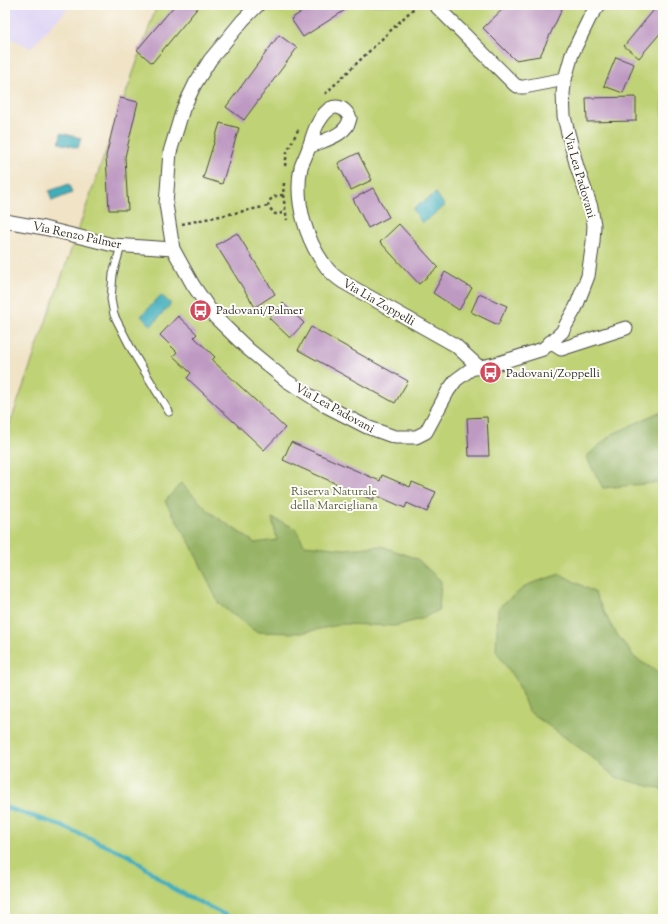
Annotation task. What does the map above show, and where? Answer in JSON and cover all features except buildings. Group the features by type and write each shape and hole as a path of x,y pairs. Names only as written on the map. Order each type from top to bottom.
{"street":[{"name":"Via Lea Padovani","path":"258,5 243,20 210,60 195,84 183,110 170,152 166,204 173,249 193,285 215,317 248,349 287,381 326,406 367,427 395,437 416,438 426,432 448,391 456,380 471,369 499,363 543,349 562,332 576,307 588,276 594,225 591,207 577,167 567,129 563,104 565,79 569,60 590,17 599,5"},
{"path":"435,5 515,85 524,87 565,79"},
{"name":"Via Lia Zoppelli","path":"309,147 302,167 300,201 311,241 328,269 342,282 455,345 479,367"},
{"name":"Via Renzo Palmer","path":"5,221 44,228 113,245 173,249"},
{"path":"550,342 561,349 626,328"}],"lane":[{"path":"121,246 113,274 111,299 114,315 127,342 169,412"}],"path":[{"path":"320,99 417,5"},
{"path":"284,173 287,152 301,126"},
{"path":"284,180 283,195 288,222"},
{"path":"283,195 277,195 272,198 268,201 268,206 274,214 285,212"},
{"path":"170,227 268,206"}],"shaded area":[{"path":"5,5 71,5 31,48 5,36"}],"green space":[{"name":"Riserva Naturale della Marcigliana","path":"157,5 663,5 663,919 5,919 5,438"},
{"path":"657,413 663,413 663,482 603,488 586,457 611,435"},
{"path":"181,483 211,513 255,543 277,540 272,518 295,528 304,545 344,549 381,546 417,559 441,581 439,610 421,619 395,626 343,624 301,633 256,632 219,604 191,545 165,501"},
{"path":"560,574 594,592 613,629 635,658 663,675 663,790 615,777 588,754 528,711 518,684 496,651 498,608 527,585"}],"water":[{"path":"61,133 81,138 78,148 59,143"},
{"path":"69,184 72,193 52,201 49,191"},
{"path":"436,193 445,206 422,223 413,209"},
{"path":"161,295 171,304 151,326 141,316"}],"waterway":[{"path":"5,807 59,825 130,856 172,888 233,919"}],"place":[{"name":"Padovani/Palmer","path":"201,310"},
{"name":"Padovani/Zoppelli","path":"491,373"}]}
